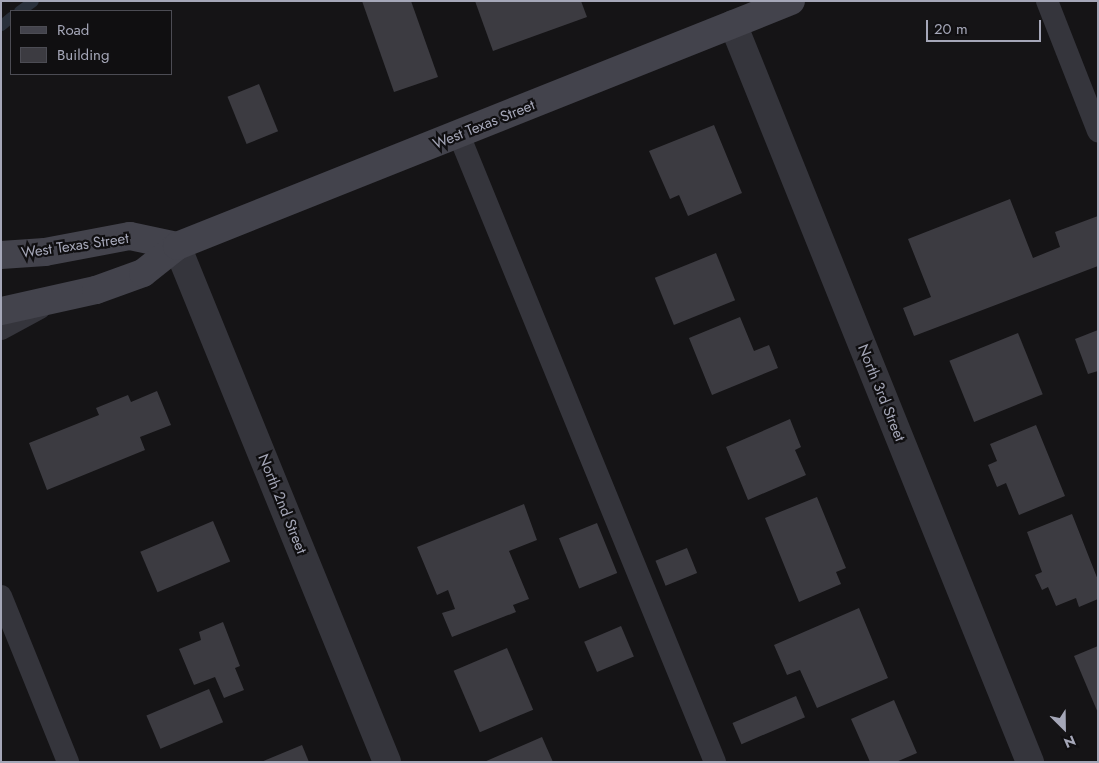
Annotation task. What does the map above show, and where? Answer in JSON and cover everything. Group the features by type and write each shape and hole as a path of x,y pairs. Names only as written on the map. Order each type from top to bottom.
{"street":[{"name":"West Texas Street","path":"1,311 51,302 143,273 177,246 460,135 791,1"},
{"name":"North 3rd Street","path":"733,24 1030,762"},
{"name":"West Texas Street","path":"1,255 45,252 130,236 177,246"},
{"name":"North 2nd Street","path":"177,246 387,762"}],"lane":[{"path":"1047,1 1098,131"},
{"path":"460,135 715,762"},
{"path":"1,329 51,302"},
{"path":"1,596 68,762"}],"building":[{"path":"362,1 411,1 438,77 394,92"},
{"path":"475,1 581,1 587,17 493,51"},
{"path":"259,84 278,131 247,144 227,97"},
{"path":"714,125 742,193 688,216 679,195 670,199 649,151"},
{"path":"1010,199 1033,258 1060,247 1055,232 1098,216 1098,266 914,336 903,308 931,297 908,239"},
{"path":"716,253 735,300 674,325 655,278"},
{"path":"740,317 754,351 769,345 778,368 712,395 689,338"},
{"path":"1098,330 1098,371 1088,374 1075,339"},
{"path":"1018,333 1043,394 974,422 949,361"},
{"path":"157,391 171,425 140,437 145,450 47,490 29,443 99,415 96,408 128,395 131,402"},
{"path":"790,419 801,447 795,450 806,475 748,500 726,447"},
{"path":"1036,425 1065,496 1019,515 1006,483 997,487 988,465 997,461 990,444"},
{"path":"817,497 846,568 836,572 841,584 799,602 765,518"},
{"path":"524,504 537,540 509,551 529,599 513,605 516,612 452,637 442,613 455,609 448,590 437,595 417,547"},
{"path":"1072,514 1098,580 1098,599 1079,607 1076,598 1056,606 1048,587 1042,590 1035,575 1042,572 1027,532"},
{"path":"213,521 230,562 157,592 140,552"},
{"path":"597,523 617,573 579,588 559,538"},
{"path":"687,548 697,573 666,586 655,561"},
{"path":"859,608 888,678 817,708 800,670 787,675 774,645"},
{"path":"223,622 240,666 235,668 244,690 224,698 215,677 194,685 179,649 201,640 199,632"},
{"path":"621,626 634,656 597,672 584,642"},
{"path":"1098,646 1098,713 1074,656"},
{"path":"507,648 533,710 480,732 454,671"},
{"path":"209,689 223,722 160,749 146,716"},
{"path":"796,696 805,717 741,744 732,723"},
{"path":"894,700 917,753 896,762 870,762 851,719"},
{"path":"542,737 553,762 484,762"},
{"path":"302,745 309,762 261,762"}],"waterway":[{"path":"20,10 33,1"},
{"path":"1,25 10,18"}]}
